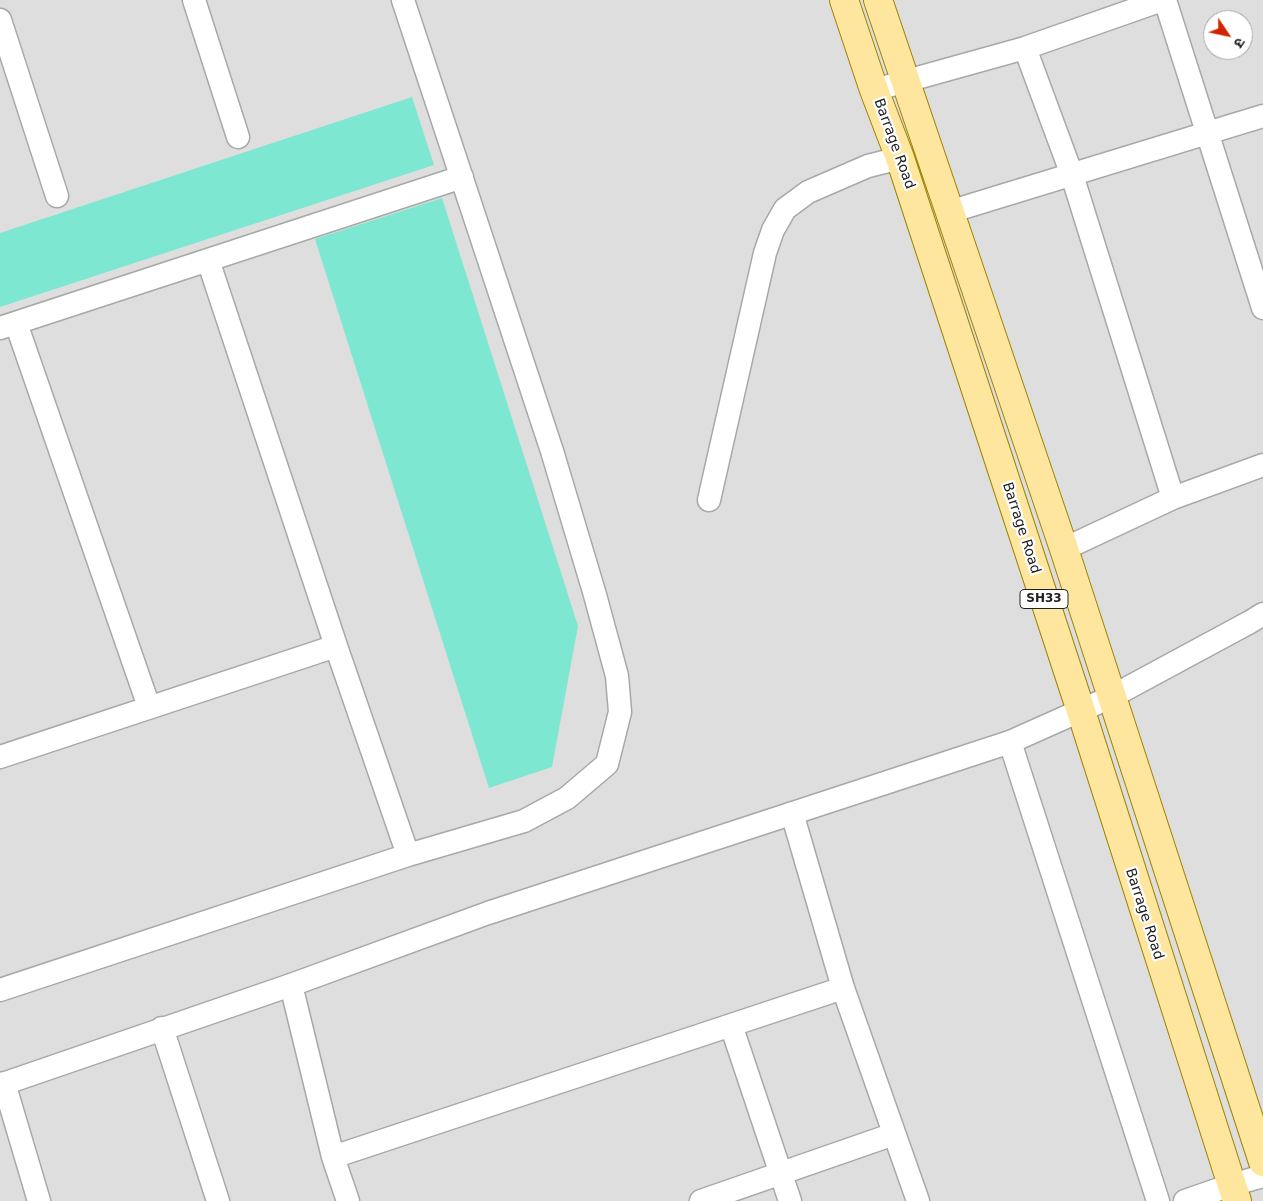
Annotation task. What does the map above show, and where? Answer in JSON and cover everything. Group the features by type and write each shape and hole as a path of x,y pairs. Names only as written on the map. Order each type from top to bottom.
{"main road":[{"name":"Barrage Road","path":"844,0 874,90 900,158 1081,711 1234,1193"},
{"name":"SH33","path":"878,0 904,82 1064,549 1263,1162"}],"street":[{"path":"194,0 238,137"},
{"path":"0,990 408,855 524,821 567,798 607,764 620,712 618,676 552,451 403,0"},
{"path":"874,90 1025,48 1163,0 1209,134 1263,308"},
{"path":"0,20 58,196"},
{"path":"1025,48 1072,175 1173,498"},
{"path":"949,212 1263,116"},
{"path":"709,500 765,253 773,230 785,209 808,192 868,166 900,158"},
{"path":"149,707 8,326 462,177"},
{"path":"208,260 336,646 408,855"},
{"path":"1064,549 1173,498 1263,465"},
{"path":"39,1201 2,1084 291,985 488,913 1010,742 1111,697 1263,614"},
{"path":"0,757 336,646"},
{"path":"1010,742 1158,1201"},
{"path":"792,814 843,988 918,1201"},
{"path":"291,985 333,1156 348,1201"},
{"path":"333,1156 843,988"},
{"path":"731,1025 790,1201"},
{"path":"162,1028 218,1201"},
{"path":"701,1201 894,1134"},
{"path":"1185,1201 1234,1193 1263,1176"}],"shaded area":[{"path":"0,0 1263,0 1263,1201 0,1201"},
{"path":"412,97 434,165 0,307 0,233"},
{"path":"442,198 578,626 552,767 489,788 315,239"}]}
